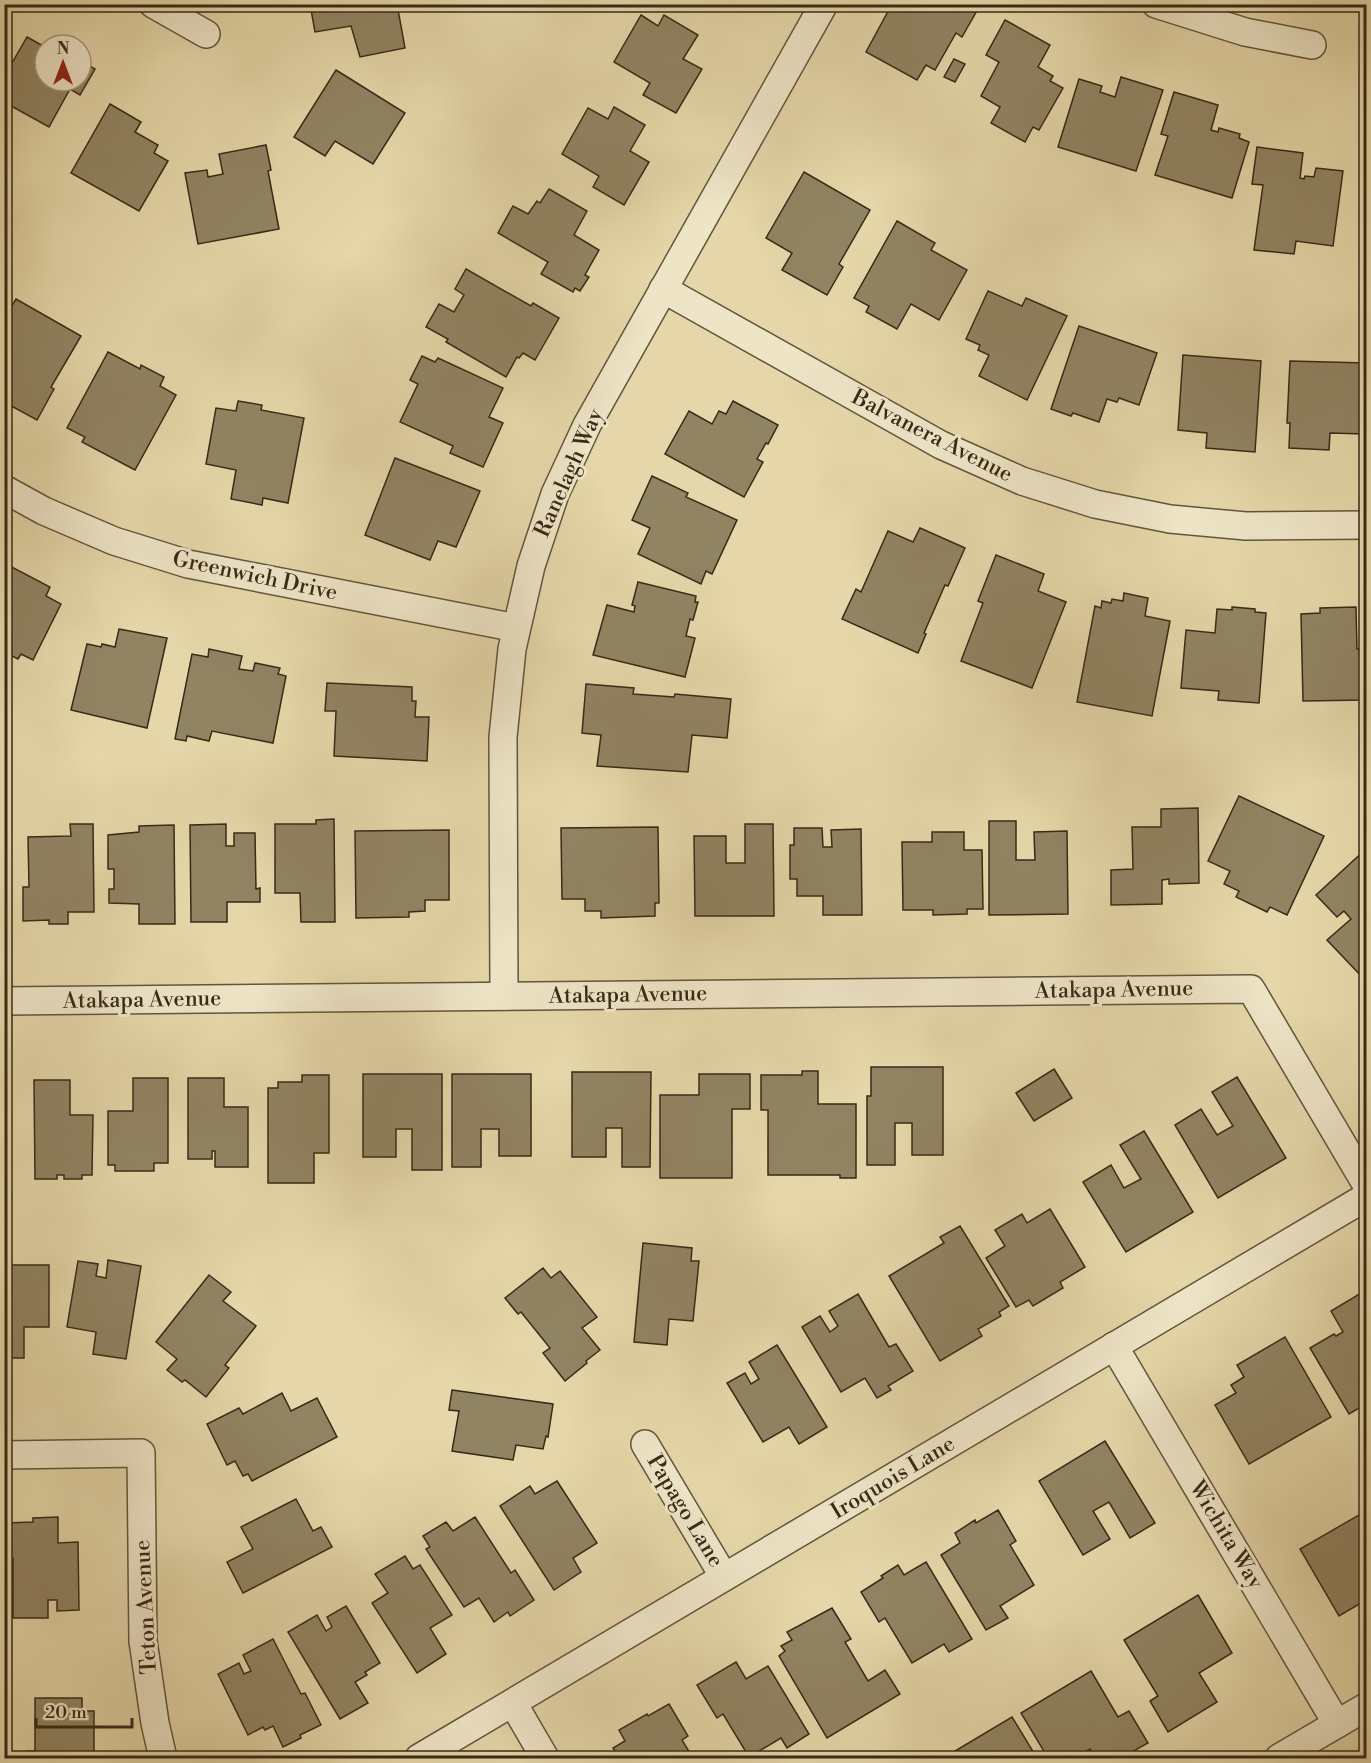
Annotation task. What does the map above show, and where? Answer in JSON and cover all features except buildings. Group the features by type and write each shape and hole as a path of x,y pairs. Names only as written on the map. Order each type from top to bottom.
{"street":[{"path":"153,4 206,34"},
{"name":"Ranelagh Way","path":"504,996 503,737 512,648 531,566 555,494 587,424 824,4"},
{"path":"1156,4 1245,32 1312,45"},
{"name":"Balvanera Avenue","path":"663,289 941,445 1022,481 1095,504 1170,519 1246,526 1366,525"},
{"name":"Greenwich Drive","path":"4,489 44,511 114,541 188,564 516,628"},
{"name":"Atakapa Avenue","path":"4,1001 1251,989 1366,1184"},
{"name":"Iroquois Lane","path":"419,1758 1366,1197"},
{"name":"Wichita Way","path":"1114,1347 1337,1724"},
{"name":"Papago Lane","path":"645,1444 724,1577"},
{"name":"Teton Avenue","path":"4,1455 141,1454 143,1641 154,1723 163,1758"},
{"path":"513,1703 546,1758"},
{"path":"1279,1758 1366,1707"}]}
